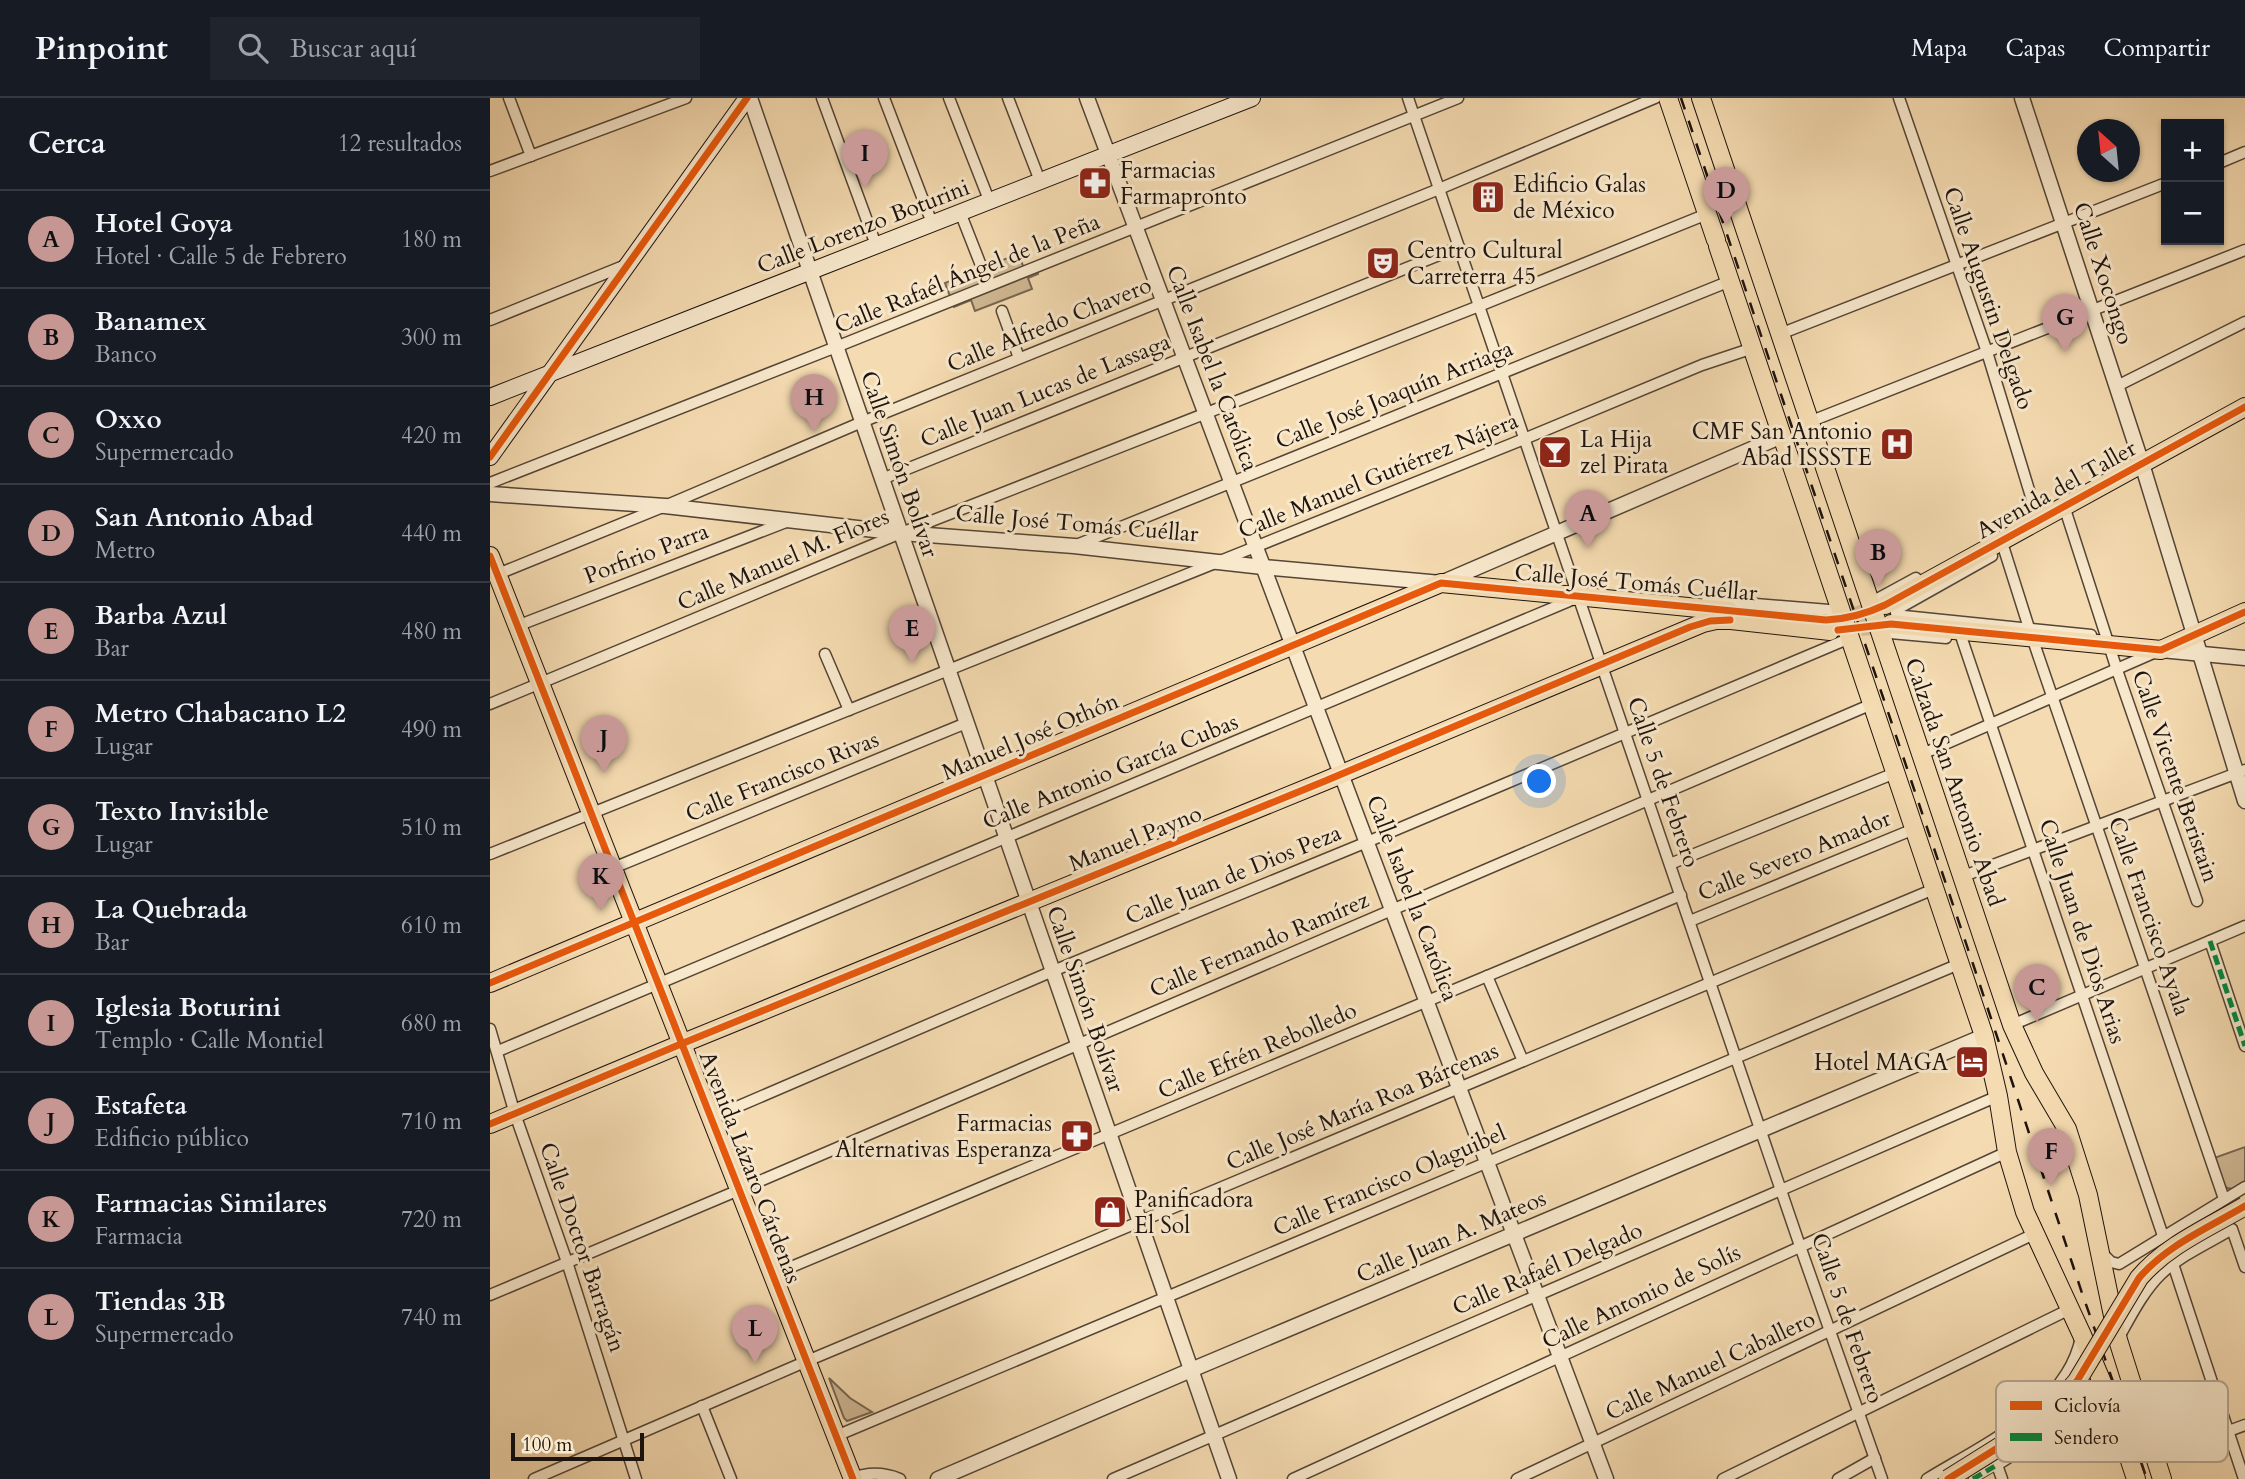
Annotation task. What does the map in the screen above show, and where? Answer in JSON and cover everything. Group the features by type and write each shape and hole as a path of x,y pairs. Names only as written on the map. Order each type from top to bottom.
{"main road":[{"path":"490,457 748,98"},
{"name":"Calle Lorenzo Boturini","path":"490,397 1252,98"},
{"path":"1668,98 1782,436 1832,620 1850,638 1984,1036 2007,1152 2034,1234 2101,1381"},
{"name":"Calzada San Antonio Abad","path":"1701,98 1809,422 1877,604 1920,755 2012,1025 2034,1073 2067,1129 2088,1195 2110,1340 2126,1381"},
{"name":"Avenida del Taller","path":"1877,604 2245,407"},
{"name":"Avenida Lázaro Cárdenas","path":"490,556 494,575 592,814 852,1479"},
{"name":"Calle José Tomás Cuéllar","path":"1441,583 1832,620"},
{"name":"Manuel José Othón","path":"490,983 1441,583"},
{"path":"1885,628 2161,650 2245,612"},
{"name":"Calle José Tomás Cuéllar","path":"1602,665 1690,628 1716,620 1832,620"},
{"name":"Manuel Payno","path":"490,1124 1602,665"},
{"path":"2077,1381 2110,1340 2139,1278 2150,1266 2186,1240 2245,1206"},
{"path":"1948,1479 1996,1449"},
{"path":"2130,1462 2136,1479"},
{"name":"Calzada San Antonio Abad","path":"2156,1462 2162,1479"}],"street":[{"path":"509,98 531,156"},
{"path":"490,171 686,98"},
{"name":"Calle Simón Bolívar","path":"748,98 1229,1479"},
{"path":"822,98 876,245"},
{"path":"884,98 932,223"},
{"path":"949,98 989,200"},
{"path":"1008,98 1040,181"},
{"name":"Calle Isabel la Católica","path":"1087,98 1606,1479"},
{"name":"Calle 5 de Febrero","path":"1408,98 1882,1479"},
{"name":"Calle Rafaél Ángel de la Peña","path":"490,483 836,348 1458,98"},
{"name":"Calle Alfredo Chavero","path":"494,575 1655,98"},
{"name":"Calle Augustin Delgado","path":"1899,98 2042,514"},
{"name":"Calle Xocongo","path":"2022,98 2241,771 2245,801"},
{"path":"2224,161 2245,152"},
{"path":"1780,334 2161,185"},
{"path":"960,212 980,263"},
{"name":"Calle Manuel M. Flores","path":"490,704 901,533 1707,214"},
{"name":"Calle Juan Lucas de Lassaga","path":"882,479 1459,247"},
{"path":"1809,422 2245,250"},
{"path":"490,320 629,264"},
{"name":"Calle José Joaquín Arriaga","path":"1074,546 1730,281"},
{"path":"1002,312 1019,358"},
{"path":"2117,386 2245,322"},
{"name":"Calle Manuel Gutiérrez Nájera","path":"490,854 1702,365 1753,348"},
{"name":"Manuel José Othón","path":"1441,583 1782,436"},
{"name":"Calle José Tomás Cuéllar","path":"490,494 665,506 901,533 1074,546 1441,583"},
{"name":"Calle Vicente Beristain","path":"2064,506 2117,670 2197,901"},
{"path":"2042,514 2043,527 1896,610 1896,613 2029,628 2109,644"},
{"name":"Porfirio Parra","path":"517,626 790,520"},
{"path":"2004,549 2029,628"},
{"name":"Calle Antonio García Cubas","path":"498,1051 1317,709 1578,597"},
{"path":"1638,650 1661,647 1693,632 1715,628 1830,639 1850,638"},
{"path":"1885,628 2035,646 2109,644"},
{"name":"Calle Juan de Dios Peza","path":"711,1118 1053,971 1850,638"},
{"name":"Calle Juan de Dios Arias","path":"1962,639 2162,1236"},
{"name":"Calle Francisco Ayala","path":"2035,646 2224,1199"},
{"path":"1920,755 2161,650 2245,658"},
{"path":"825,654 849,710"},
{"name":"Calle Fernando Ramírez","path":"490,1295 1872,704"},
{"name":"Calle Francisco Rivas","path":"613,868 966,723"},
{"path":"1961,877 2241,771"},
{"path":"1670,864 1895,773"},
{"name":"Calle Severo Amador","path":"1690,921 1914,829"},
{"name":"Calle José María Roa Bárcenas","path":"534,1479 807,1361 1934,890"},
{"name":"Calle Efrén Rebolledo","path":"772,1275 1681,895"},
{"path":"2012,1025 2245,926"},
{"path":"2210,941 2245,1046"},
{"name":"Calle Francisco Olaguibel","path":"836,1436 1959,964"},
{"path":"1488,976 1523,1061"},
{"name":"Calle Doctor Barragán","path":"490,1029 515,1114 567,1262 636,1479"},
{"name":"Calle Juan A. Mateos","path":"938,1479 1984,1036"},
{"name":"Calle Rafaél Delgado","path":"1113,1479 1998,1096"},
{"name":"Calle Antonio de Solís","path":"1293,1479 2007,1152"},
{"path":"2098,1249 2111,1262 2119,1264 2245,1187"},
{"path":"2110,1340 2151,1284 2174,1264 2232,1229 2245,1267"},
{"name":"Calle Manuel Caballero","path":"1517,1479 2034,1234"},
{"path":"2174,1264 2212,1381"},
{"path":"1723,1479 2070,1309"},
{"path":"2062,1381 2076,1360 2082,1335"},
{"path":"702,1406 731,1479"},
{"path":"2244,1479 2228,1432 2245,1425"},
{"path":"1927,1479 1996,1437"},
{"path":"1838,1479 1875,1458"},
{"path":"1973,1479 2002,1462"},
{"path":"1997,1465 2002,1479"},
{"path":"852,1479 874,1473 900,1479"}],"shaded area":[{"path":"1018,254 1024,268 1034,264 1038,274 1028,278 1032,289 975,311 971,300 954,307 945,283"},
{"path":"2245,1147 2245,1181 2233,1189 2227,1188 2222,1183 2214,1158"},
{"path":"829,1378 850,1398 872,1412 847,1421"}],"tunnel":[{"path":"1826,620 1856,616 1885,605"},
{"path":"1834,630 1891,624"}],"railway":[{"path":"1681,98 2113,1381"},
{"path":"2141,1462 2147,1479"}],"marked path":[{"path":"2210,941 2245,1046"},
{"path":"1973,1479 1997,1465"}],"cycle path":[{"path":"490,457 747,98"},
{"path":"490,983 1441,583 1826,620 1849,617 1885,605 2245,407"},
{"path":"490,556 853,1479"},
{"path":"1838,630 1891,624 2161,650 2245,612"},
{"path":"490,1124 1325,781 1690,627 1710,621 1730,620"},
{"path":"2077,1381 2139,1278 2150,1266 2189,1238 2245,1206"},
{"path":"1948,1479 1996,1449"}],"place":[{"name":"Farmacias Farmapronto","path":"1095,183"},
{"name":"Iglesia Boturini","path":"865,188"},
{"name":"Edificio Galas de México","path":"1488,197"},
{"name":"San Antonio Abad","path":"1726,225"},
{"name":"Centro Cultural Carreterra 45","path":"1383,263"},
{"name":"Texto Invisible","path":"2065,352"},
{"name":"La Quebrada","path":"814,432"},
{"name":"CMF San Antonio Abad ISSSTE","path":"1897,444"},
{"name":"La Hija zel Pirata","path":"1555,452"},
{"name":"Hotel Goya","path":"1588,548"},
{"name":"Banamex","path":"1878,587"},
{"name":"Barba Azul","path":"912,663"},
{"name":"Estafeta","path":"604,773"},
{"name":"Farmacias Similares","path":"601,911"},
{"name":"Oxxo","path":"2037,1022"},
{"name":"Hotel MAGA","path":"1972,1062"},
{"name":"Farmacias Alternativas Esperanza","path":"1077,1136"},
{"name":"Metro Chabacano L2","path":"2051,1186"},
{"name":"Panificadora El Sol","path":"1110,1212"},
{"name":"Tiendas 3B","path":"755,1363"}]}
